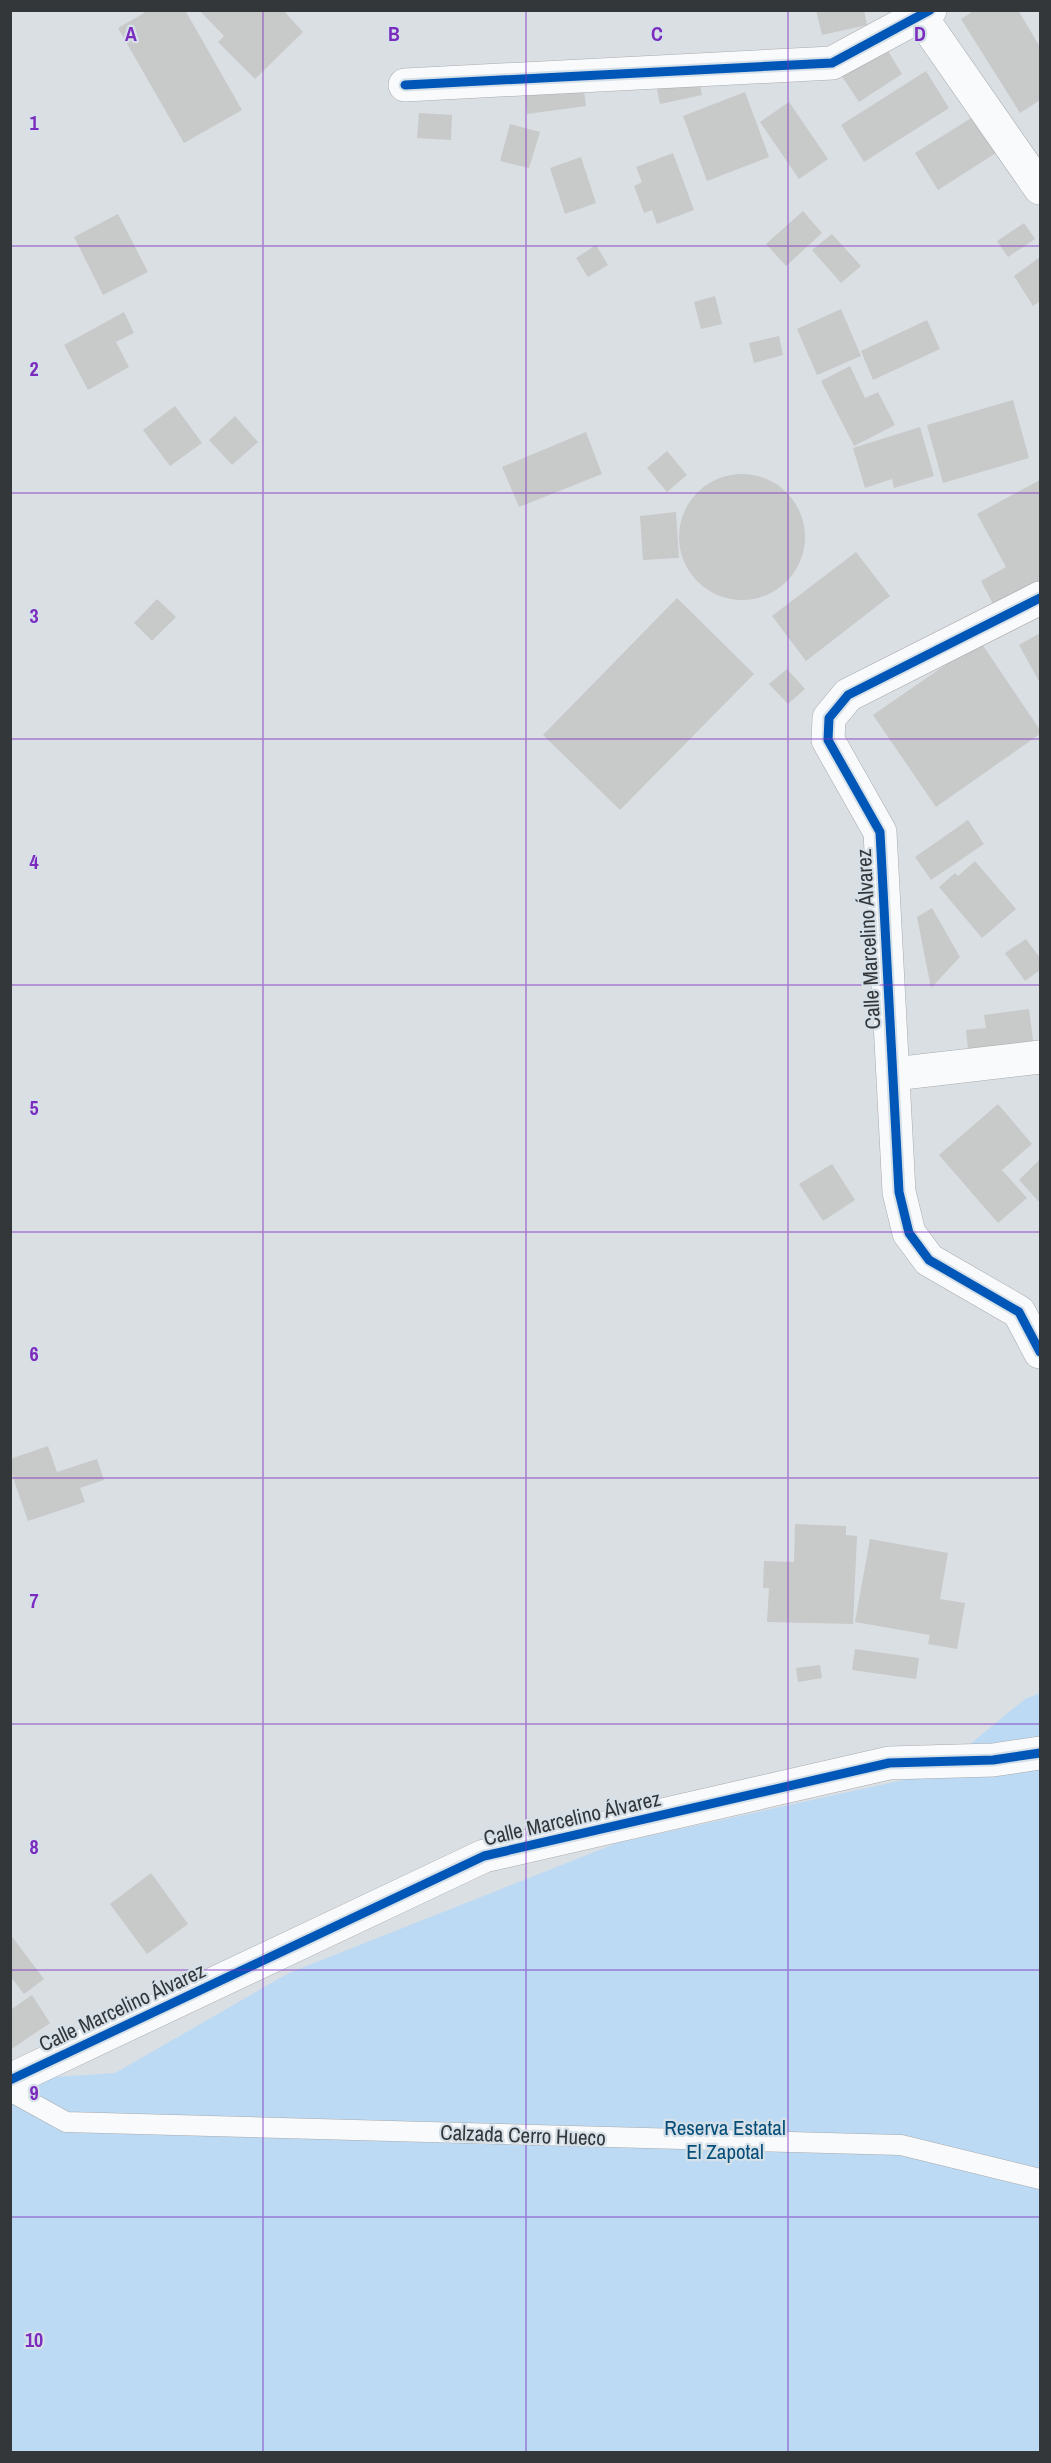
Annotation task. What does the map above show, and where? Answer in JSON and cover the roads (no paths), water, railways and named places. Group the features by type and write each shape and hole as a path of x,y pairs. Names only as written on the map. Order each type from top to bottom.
{"street":[{"path":"405,85 832,63 926,14 1041,188"},
{"name":"Calle Marcelino Álvarez","path":"1041,598 848,695 829,718 828,740 880,832 899,1192 909,1233 929,1260 1019,1312 1041,1352"},
{"path":"894,1074 1041,1057"},
{"name":"Calle Marcelino Álvarez","path":"10,2080 484,1856 889,1763 993,1760 1041,1753"}],"lane":[{"name":"Calzada Cerro Hueco","path":"10,2091 66,2122 901,2145 1041,2179"}],"park label":[{"name":"Reserva Estatal El Zapotal","path":"725,2139"}]}
